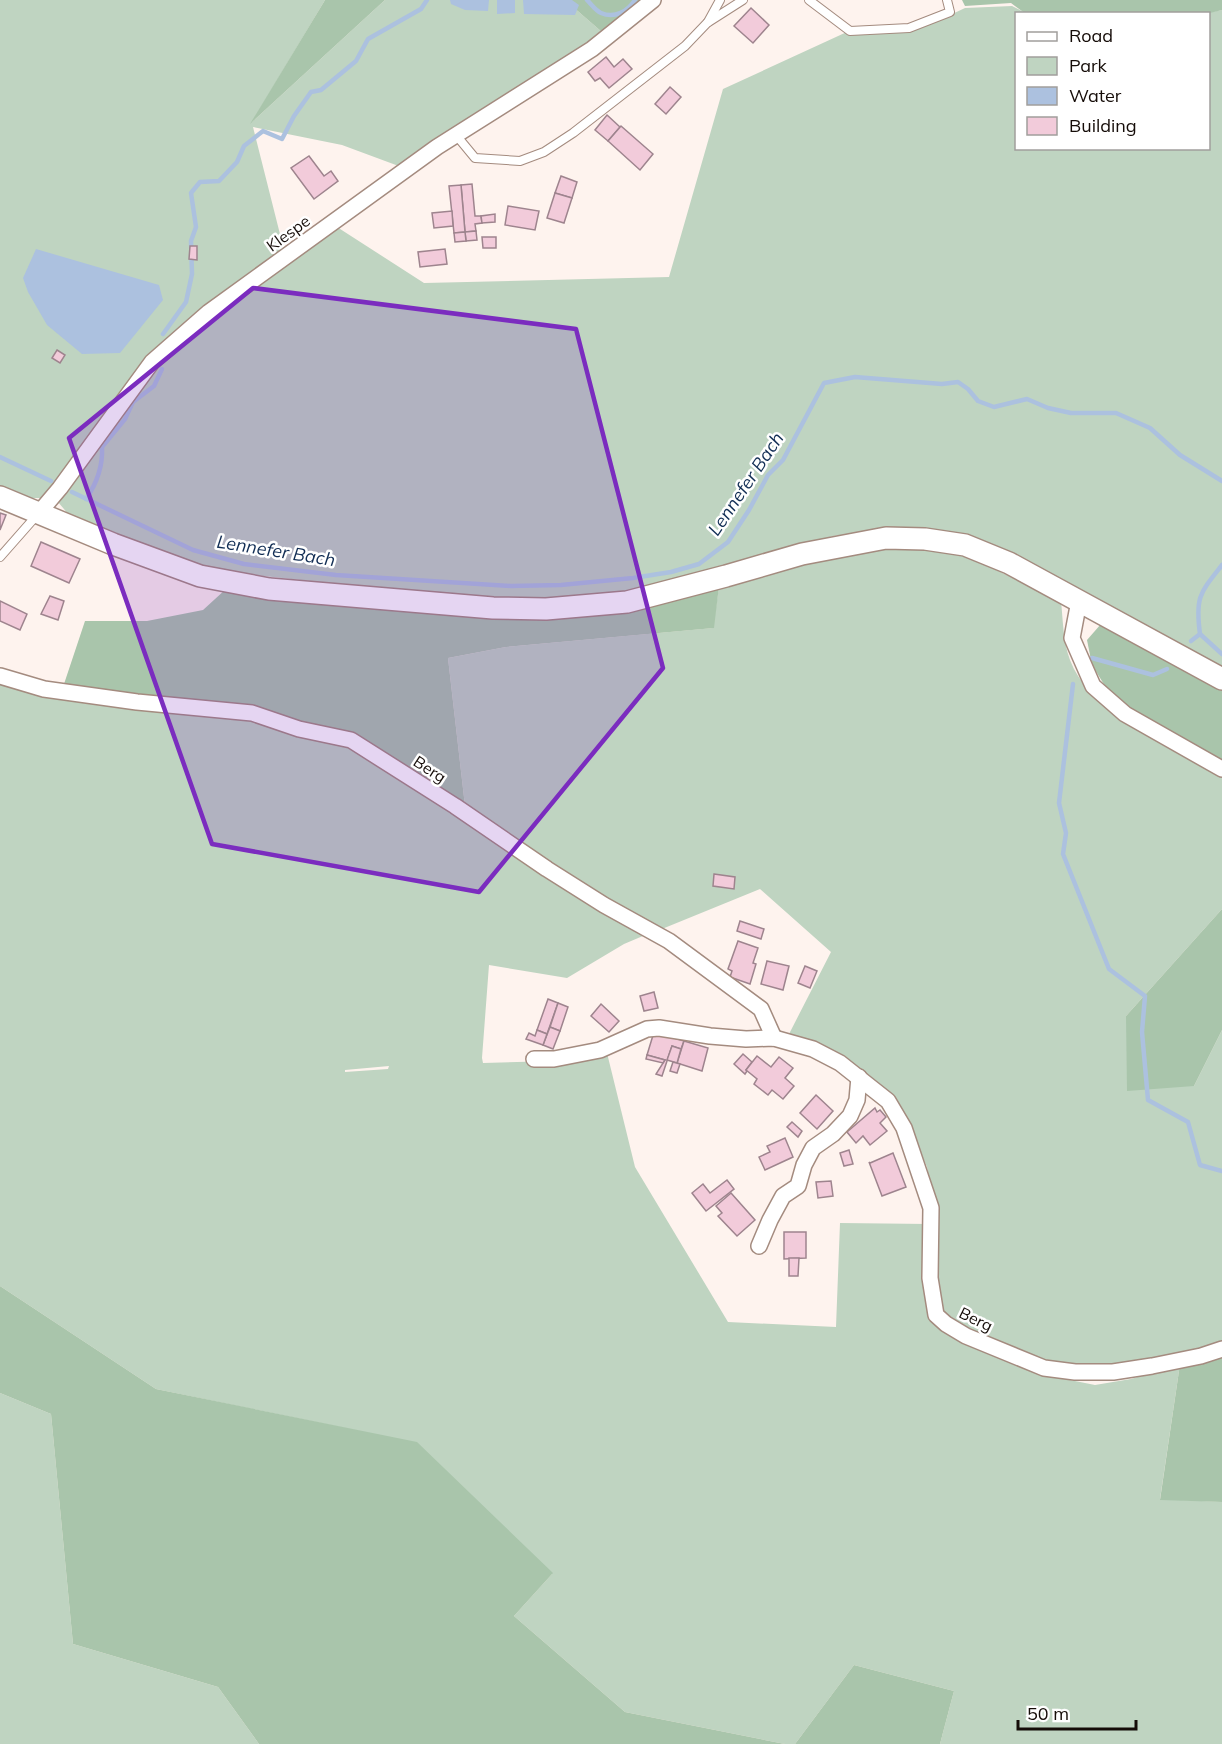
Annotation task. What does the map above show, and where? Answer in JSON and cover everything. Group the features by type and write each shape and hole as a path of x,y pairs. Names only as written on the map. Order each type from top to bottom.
{"main road":[{"path":"0,497 113,544 200,576 269,589 493,609 546,609 627,602 802,554 886,538 925,539 965,545 1009,563 1222,679"}],"street":[{"name":"Klespe","path":"38,514 60,488 152,362 209,312 456,135 592,49 653,0"},
{"path":"1079,601 1072,638 1093,686 1125,714 1222,769"},
{"name":"Berg","path":"0,676 44,689 137,702 252,713 299,729 351,740 455,806 547,869 669,942 761,1009 774,1038"},
{"name":"Berg","path":"534,1059 554,1059 600,1050 646,1029 659,1028 710,1036 746,1039 774,1038 813,1048 840,1063 888,1101 904,1128 931,1208 930,1278 933,1303 936,1315 946,1324 966,1336 1044,1368 1075,1372 1113,1372 1152,1366 1201,1356 1222,1349"},
{"path":"759,1246 783,1196 798,1186 804,1164 813,1148 833,1134 850,1116 857,1100 859,1077"}],"lane":[{"path":"707,23 720,0"},
{"path":"456,135 475,158 520,161 544,152 573,133 685,46 707,23 743,0"},
{"path":"809,0 850,31 909,28 950,12 947,0"},
{"name":"Klespe","path":"0,557 38,514"}],"highlighted area":[{"path":"253,288 576,329 663,668 479,892 212,844 69,438"}],"green space":[{"path":"0,0 325,0 252,122 385,0 565,0 610,39 404,168 342,145 253,127 285,254 185,327 44,498 27,498 0,486"},
{"path":"325,0 385,0 250,124"},
{"path":"565,0 643,0 610,39"},
{"path":"962,0 1222,0 1222,10 1210,13 1023,12 1011,3 965,6"},
{"path":"1012,6 1024,12 1015,12 1015,150 1210,150 1210,12 1222,10 1222,667 1165,637 902,529 833,536 719,571 615,594 497,601 207,570 69,515 58,502 152,369 187,336 337,227 424,283 669,277 723,89 849,31 880,32 948,16 965,8"},
{"path":"897,544 969,557 1061,601 1070,660 1080,679 1095,697 1136,729 1222,777 1222,909 1126,1016 1194,1086 1222,1030 1222,1343 1147,1362 1062,1368 1003,1348 939,1313 933,1206 927,1167 899,1108 788,1036 831,952 760,889 657,931 599,899 465,806 448,658 506,647 713,628 719,586 834,557"},
{"path":"719,586 714,628 506,647 448,658 465,806 385,754 242,713 62,690 85,621 147,621 203,610 226,589 498,618"},
{"path":"1101,624 1222,691 1222,763 1115,702 1092,665 1087,640"},
{"path":"0,680 202,710 342,741 650,933 624,944 567,978 489,965 483,1063 554,1061 607,1053 635,1167 728,1322 836,1327 840,1223 929,1224 931,1316 1050,1376 1095,1385 1131,1379 1180,1364 1160,1499 1222,1502 1222,1744 940,1744 954,1691 854,1665 795,1744 785,1744 625,1712 514,1616 552,1574 417,1443 156,1389 0,1286","holes":["389,1066 388,1069 345,1072 345,1070"]},
{"path":"1222,909 1222,1030 1194,1086 1127,1091 1126,1016"},
{"path":"0,1286 156,1389 417,1442 553,1573 514,1616 625,1712 785,1744 259,1744 218,1687 73,1644 51,1414 0,1393"},
{"path":"1222,1352 1222,1502 1160,1500 1180,1364"},
{"path":"0,1393 51,1414 73,1644 218,1687 259,1744 0,1744"},
{"path":"854,1665 954,1691 940,1744 795,1744"}],"water":[{"path":"450,0 489,0 488,11 465,10 451,4"},
{"path":"497,0 515,0 515,13 497,14"},
{"path":"523,0 572,0 579,5 575,15 524,14"},
{"path":"36,249 159,285 163,300 120,353 82,354 47,325 28,292 23,278"}],"building":[{"path":"751,8 769,25 753,43 734,26"},
{"path":"606,57 614,67 623,59 632,69 609,88 600,78 595,81 588,72"},
{"path":"670,87 681,97 666,114 655,104"},
{"path":"607,115 620,127 608,141 595,130"},
{"path":"621,126 653,154 640,170 608,141"},
{"path":"309,156 324,176 331,171 338,181 314,199 291,168"},
{"path":"561,176 577,182 572,198 555,193"},
{"path":"472,184 475,216 481,216 482,223 475,224 476,231 465,232 461,185"},
{"path":"461,185 465,232 454,233 449,186"},
{"path":"555,193 572,198 564,223 547,218"},
{"path":"508,206 539,211 535,230 505,225"},
{"path":"452,211 453,226 434,228 432,213"},
{"path":"495,214 495,222 482,223 481,216"},
{"path":"476,231 477,240 466,241 465,232"},
{"path":"465,232 466,241 455,242 454,233"},
{"path":"482,237 496,237 496,248 483,248"},
{"path":"190,246 197,246 197,260 189,259"},
{"path":"445,249 447,264 420,267 418,252"},
{"path":"57,350 65,355 60,363 52,358"},
{"path":"0,513 6,515 0,530"},
{"path":"41,542 80,559 69,583 31,566"},
{"path":"50,596 64,601 58,620 41,614"},
{"path":"0,601 27,614 20,630 0,621"},
{"path":"714,874 735,877 734,889 713,886"},
{"path":"740,921 764,929 761,939 737,931"},
{"path":"738,941 758,948 750,984 730,977 732,971 728,969"},
{"path":"767,961 789,966 783,990 761,984"},
{"path":"805,966 817,971 810,988 798,983"},
{"path":"654,992 658,1008 644,1011 640,996"},
{"path":"548,999 558,1003 547,1034 537,1030"},
{"path":"558,1003 568,1007 560,1031 550,1027"},
{"path":"601,1004 619,1021 609,1032 591,1016"},
{"path":"550,1027 560,1031 553,1049 543,1045"},
{"path":"537,1030 547,1034 543,1045 526,1039 529,1033 535,1036"},
{"path":"654,1032 684,1041 681,1049 672,1046 662,1076 656,1074 665,1060 647,1055"},
{"path":"684,1041 708,1048 702,1071 677,1063"},
{"path":"672,1046 681,1049 677,1063 667,1060"},
{"path":"743,1054 752,1062 745,1074 734,1064"},
{"path":"647,1055 665,1060 663,1063 646,1059"},
{"path":"757,1056 771,1067 779,1057 793,1068 785,1078 794,1086 783,1099 772,1090 768,1095 754,1084 757,1079 746,1070"},
{"path":"673,1062 680,1064 677,1073 670,1071"},
{"path":"816,1095 833,1111 817,1129 800,1113"},
{"path":"875,1108 877,1112 880,1110 886,1117 880,1123 887,1131 870,1145 863,1136 856,1143 847,1132"},
{"path":"792,1122 802,1131 798,1137 787,1127"},
{"path":"785,1138 793,1157 765,1170 759,1157 770,1152 767,1146"},
{"path":"849,1150 853,1164 844,1166 840,1153"},
{"path":"893,1153 906,1187 882,1196 869,1162"},
{"path":"727,1180 734,1189 706,1211 692,1193 703,1184 710,1193"},
{"path":"831,1181 833,1196 818,1198 816,1182"},
{"path":"731,1193 755,1220 737,1236 718,1216 722,1213 716,1206"},
{"path":"784,1232 806,1232 806,1258 784,1259"},
{"path":"789,1258 799,1258 798,1276 789,1276"}],"waterway":[{"path":"163,334 186,302 192,274 191,241 196,227 191,193 200,182 219,181 237,162 244,146 263,131 282,139 294,116 311,92 321,90 356,61 368,39 421,9 427,0"},
{"path":"587,0 595,9 606,15 625,11 635,0"},
{"path":"86,499 98,474 102,447 125,419 133,402 154,386 162,369"},
{"name":"Lennefer Bach","path":"72,492 193,550 244,564 336,575 511,586 561,585 633,578 671,572 699,564 728,542 768,475 783,460 824,383 855,377 942,384 958,382 968,389 978,401 994,407 1027,399 1048,408 1071,413 1116,413 1150,428 1180,455 1222,481"},
{"name":"Lennefer Bach","path":"0,457 51,481"},
{"name":"Lennefer Bach","path":"1222,565 1204,589 1198,612 1200,634 1222,654"},
{"path":"1191,641 1200,634"},
{"path":"1092,658 1153,675 1167,669"},
{"path":"1073,684 1059,803 1066,833 1063,854 1109,969 1145,996 1142,1032 1148,1100 1188,1122 1200,1165 1222,1171"}]}
